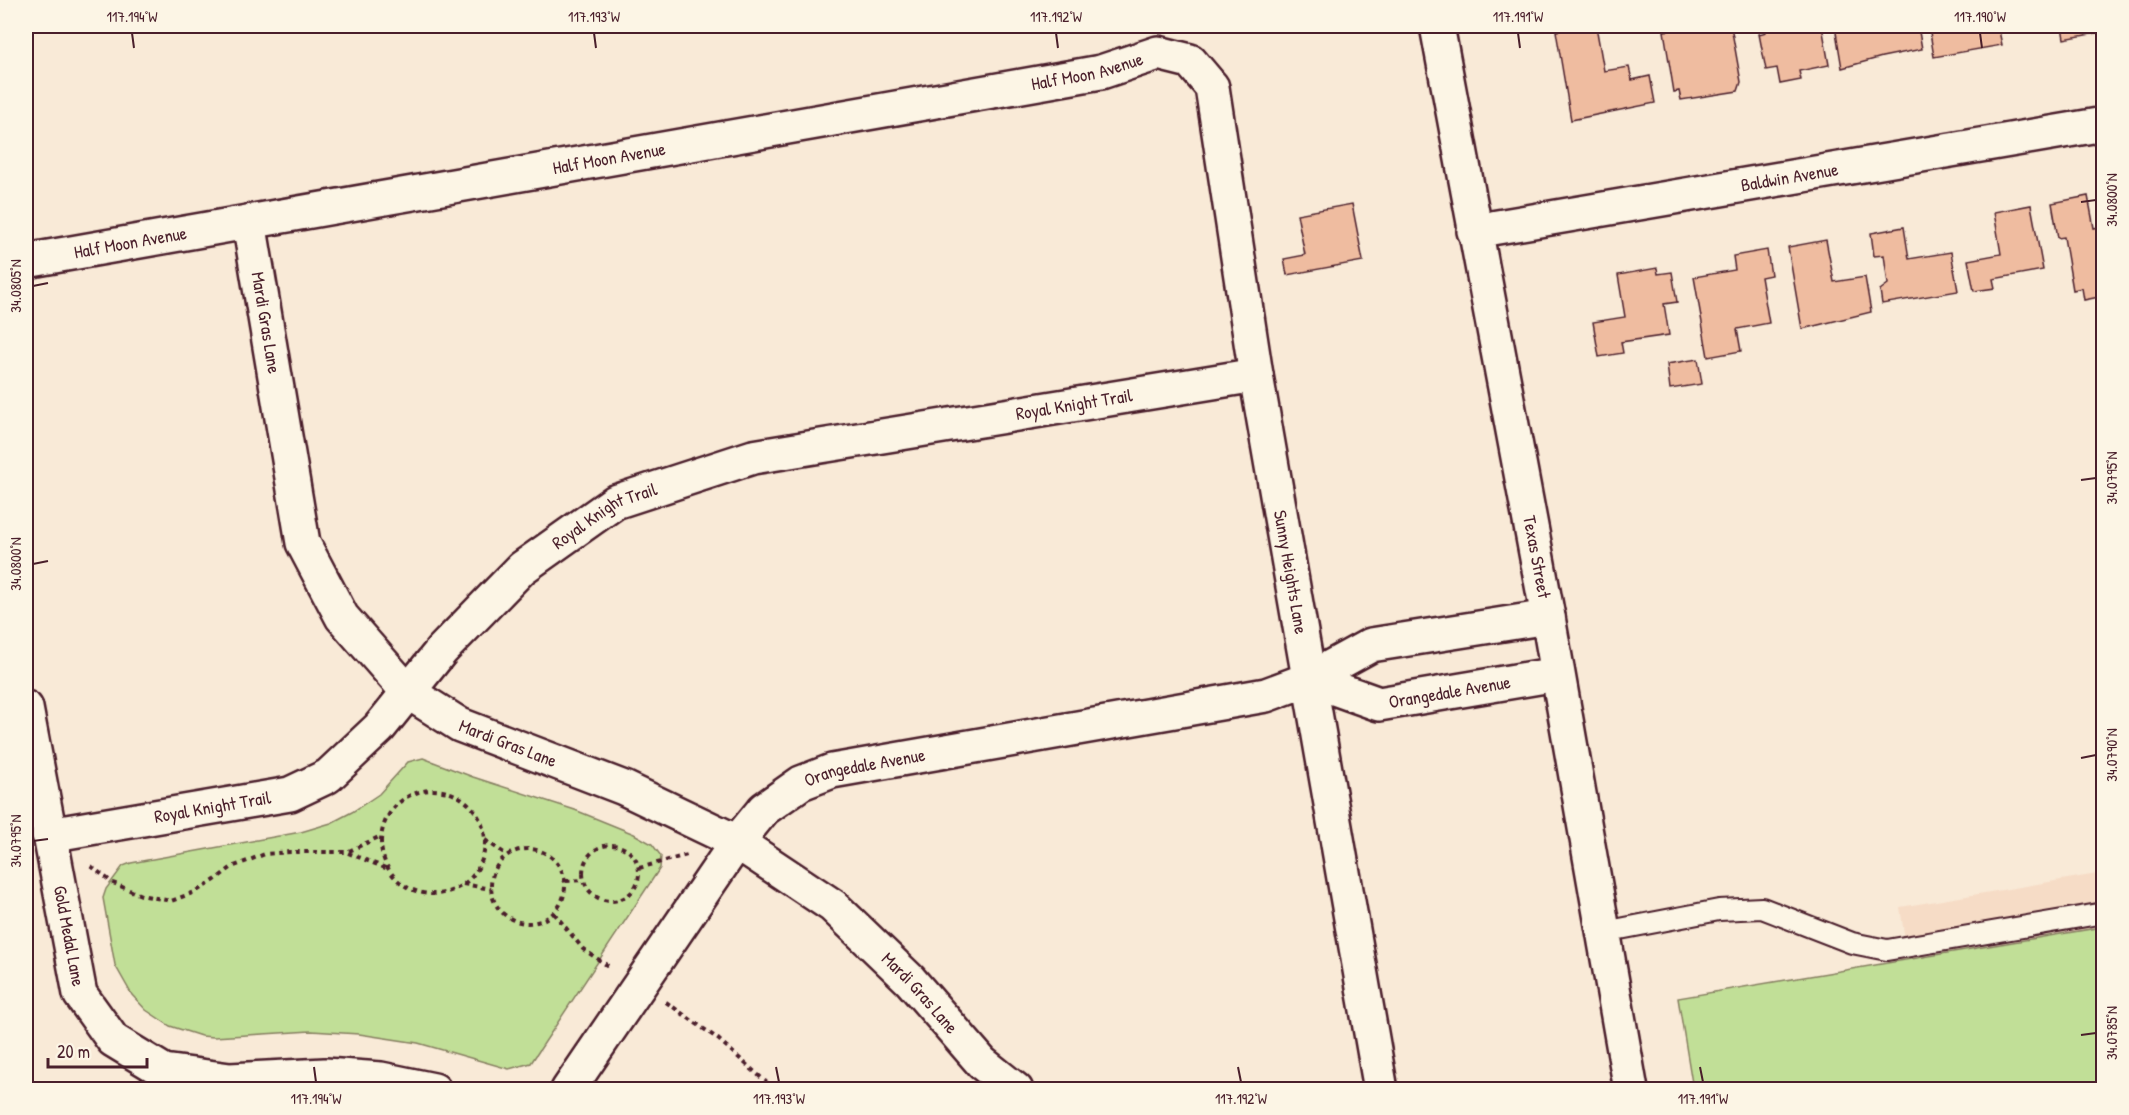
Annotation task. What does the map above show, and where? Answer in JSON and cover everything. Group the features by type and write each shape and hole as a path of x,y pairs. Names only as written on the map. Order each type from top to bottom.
{"street":[{"name":"Texas Street","path":"1437,26 1548,617 1631,1089"},
{"name":"Half Moon Avenue","path":"26,261 1101,72 1158,53 1190,61"},
{"name":"Sunny Heights Lane","path":"1190,61 1212,87 1256,375 1381,1089"},
{"name":"Baldwin Avenue","path":"1474,231 2103,124"},
{"name":"Mardi Gras Lane","path":"249,222 303,543 342,617 408,692 460,725 624,788 737,842 832,906 910,980 982,1063 1016,1089"},
{"name":"Royal Knight Trail","path":"49,834 290,794 328,776 379,728 442,650 522,568 615,502 753,457 1256,375"},
{"name":"Orangedale Avenue","path":"568,1089 737,842 764,809 801,783 832,771 1266,695 1309,679 1371,645 1548,617"},
{"name":"Orangedale Avenue","path":"1309,679 1379,705 1557,674"},
{"name":"Gold Medal Lane","path":"26,708 80,993 113,1040 164,1071 230,1080 325,1075 381,1079 434,1089"}],"lane":[{"path":"1604,932 1719,910 1762,908 1852,943 1887,950 2103,913"}],"path":[{"path":"426,790 444,791 459,797 472,808 482,823 485,840 483,857 475,872 463,884 448,892 431,894 414,891 399,882 388,869 381,853 381,836 385,820 395,806 410,795 426,790"},
{"path":"49,834 113,883 141,895 171,901 205,886 232,867 265,854 347,852 388,869"},
{"path":"347,852 381,836"},
{"path":"485,840 507,855"},
{"path":"605,845 622,847 636,859 639,868 635,886 621,898 612,900 594,895 584,880 585,862 590,855 605,845"},
{"path":"531,849 544,852 554,859 566,881 561,904 554,913 544,920 533,923 521,923 510,919 494,902 491,889 492,876 498,864 507,855 519,850 531,849"},
{"path":"566,881 584,880"},
{"path":"463,884 491,889"},
{"path":"554,913 583,949 718,1039 775,1089"}],"shaded area":[{"path":"2103,873 2103,927 1908,960 1900,907"}],"green space":[{"path":"423,758 575,810 634,834 652,844 661,856 660,868 531,1063 509,1069 418,1043 359,1034 311,1031 201,1036 170,1026 146,1010 132,995 115,965 103,898 106,889 123,866 301,832 331,823 379,794 408,762"},
{"path":"2103,927 2103,1089 1693,1089 1678,998"}],"building":[{"path":"1596,26 1604,71 1629,67 1632,80 1650,76 1655,103 1571,120 1556,31"},
{"path":"1672,26 1731,26 1741,82 1738,91 1681,100 1679,91 1674,92 1664,31 1673,30"},
{"path":"1764,26 1822,26 1829,65 1799,71 1801,80 1780,84 1777,68 1766,70 1759,34 1766,32"},
{"path":"1835,26 1918,26 1922,49 1842,68"},
{"path":"1929,26 1998,26 2002,45 1934,57"},
{"path":"2062,26 2102,26 2103,32 2064,39"},
{"path":"2088,196 2094,228 2104,226 2104,296 2084,300 2082,288 2073,290 2064,237 2058,238 2052,203"},
{"path":"1352,204 1363,261 1287,275 1284,259 1305,255 1297,214"},
{"path":"2031,205 2043,270 1993,279 1995,288 1974,291 1968,260 2001,254 1994,212"},
{"path":"1904,227 1909,259 1951,252 1958,291 1882,304 1880,290 1888,284 1884,255 1874,256 1871,233"},
{"path":"1826,240 1834,282 1865,277 1871,312 1802,329 1788,247"},
{"path":"1767,250 1771,275 1761,277 1769,323 1737,329 1741,351 1708,357 1694,277 1735,270 1733,256"},
{"path":"1657,268 1658,274 1672,272 1677,302 1664,304 1669,335 1621,342 1623,353 1599,357 1593,322 1625,317 1618,275"},
{"path":"1698,359 1702,384 1670,389 1667,364"}]}
